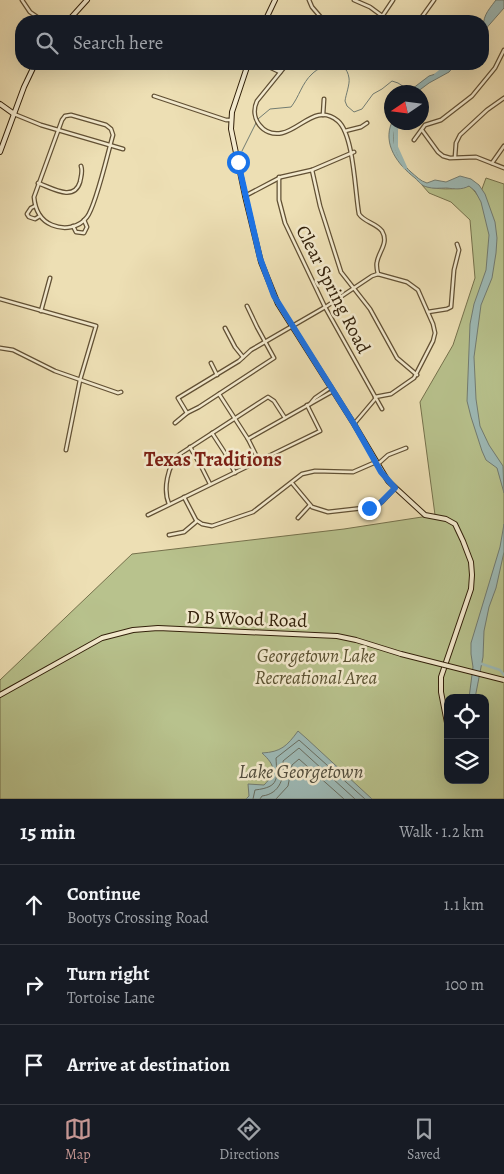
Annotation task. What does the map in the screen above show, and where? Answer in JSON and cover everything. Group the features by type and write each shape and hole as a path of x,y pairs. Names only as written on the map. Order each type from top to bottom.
{"street":[{"path":"22,0 34,15"},
{"path":"73,15 87,0"},
{"path":"269,15 275,0"},
{"path":"309,0 319,15"},
{"path":"354,0 370,7 381,15"},
{"path":"383,15 393,0"},
{"path":"423,15 434,0"},
{"path":"429,124 444,118 472,96 495,68 504,50"},
{"path":"0,152 32,70"},
{"path":"246,70 235,98 231,120 232,134 245,196 266,277 278,304 354,424 385,478 425,515 446,519 455,524 471,562 471,589 441,677 444,707"},
{"path":"276,70 280,72 257,101 254,108 255,118 259,124 270,132 281,133 311,117 323,115 338,121 345,131 350,153 359,214 361,218 379,228 384,237 383,247 377,262 378,274"},
{"path":"154,96 231,120"},
{"path":"455,158 456,143 460,135 487,110 504,98"},
{"path":"323,115 324,99"},
{"path":"0,104 14,114 58,130 123,149"},
{"path":"73,115 109,126 113,134 110,145 92,207 84,220 73,226 62,227 54,226 40,216 35,206 34,195 64,118 73,115"},
{"path":"345,131 361,127 367,123"},
{"path":"414,140 422,130 438,152 447,158 476,157 504,168"},
{"path":"492,164 504,146"},
{"path":"245,196 279,177 312,170 354,152"},
{"path":"38,183 71,193 78,188 82,172 81,166"},
{"path":"312,170 320,206 343,275 370,309 397,358 417,375"},
{"name":"Clear Spring Road","path":"279,177 279,200 283,216 325,307 382,409"},
{"path":"35,206 27,214 35,219 40,216"},
{"path":"73,226 76,232 83,233 87,228 84,220"},
{"path":"428,312 447,309 451,306 454,270 459,250 457,244"},
{"path":"187,413 178,398 217,375 251,350 378,274 412,285 420,293 434,328 434,336 417,375 395,392 375,397 354,424"},
{"path":"41,310 50,278"},
{"path":"0,299 96,326 80,380 66,450"},
{"path":"176,423 187,413 274,358 247,306"},
{"path":"225,328 235,347 243,356"},
{"path":"0,348 13,350 55,371 118,393 121,392"},
{"path":"211,363 217,375"},
{"path":"248,439 332,389"},
{"path":"219,394 248,439 259,461"},
{"path":"169,504 166,490 176,457 268,397 274,401 285,418"},
{"path":"300,404 302,408"},
{"path":"148,515 320,431 309,404"},
{"path":"212,433 235,473"},
{"path":"190,447 210,484"},
{"path":"184,497 197,521 212,526 250,514 298,476 309,472 353,472 376,464 388,455 406,448"},
{"path":"291,482 310,505 318,510 328,512 372,507 382,502 395,488"},
{"path":"298,518 310,505"},
{"path":"169,535 185,532 197,521"},
{"name":"D B Wood Road","path":"0,695 102,638 132,630 158,628 337,636 504,680"}],"green space":[{"name":"Georgetown Lake Recreational Area","path":"486,178 504,184 504,799 0,799 0,680 132,554 344,529 435,515 420,402 453,345 475,278 470,220 451,202 429,193 422,185 446,189 469,186 479,197"}],"water":[{"path":"496,0 504,0 504,8 489,25 489,15 486,15"},
{"path":"444,70 451,70 426,85 417,85 429,76"},
{"path":"389,130 395,130 394,143 398,156 406,167 420,180 427,183 435,180 446,182 460,176 471,179 479,185 485,194 495,222 496,253 492,278 481,305 474,357 476,399 480,426 489,445 503,466 504,493 497,468 486,460 482,451 467,401 470,324 474,304 486,270 489,235 481,202 475,191 469,186 458,189 434,188 421,184 403,167 393,153"},
{"path":"504,524 504,552 484,631 483,657 476,694 470,694 473,667 471,643 500,547"},
{"name":"Lake Georgetown","path":"298,731 372,799 246,799 249,796 248,784 264,785 273,772 270,761 262,753 279,750"}],"waterway":[{"path":"258,119 270,109 291,107 303,86 316,70"},
{"path":"346,70 349,80 345,101 347,106 354,112 362,109 373,94 384,87"},
{"path":"436,75 442,70"},
{"path":"387,85 392,81 401,85"},
{"path":"242,151 256,123"},
{"path":"396,130 396,147 405,167"},
{"path":"479,663 500,670 504,675"}],"district":[{"name":"Texas Traditions","path":"213,459"}],"route":[{"path":"238,162 260,258 274,296 354,424 381,472 395,488 382,502 369,508"}]}
